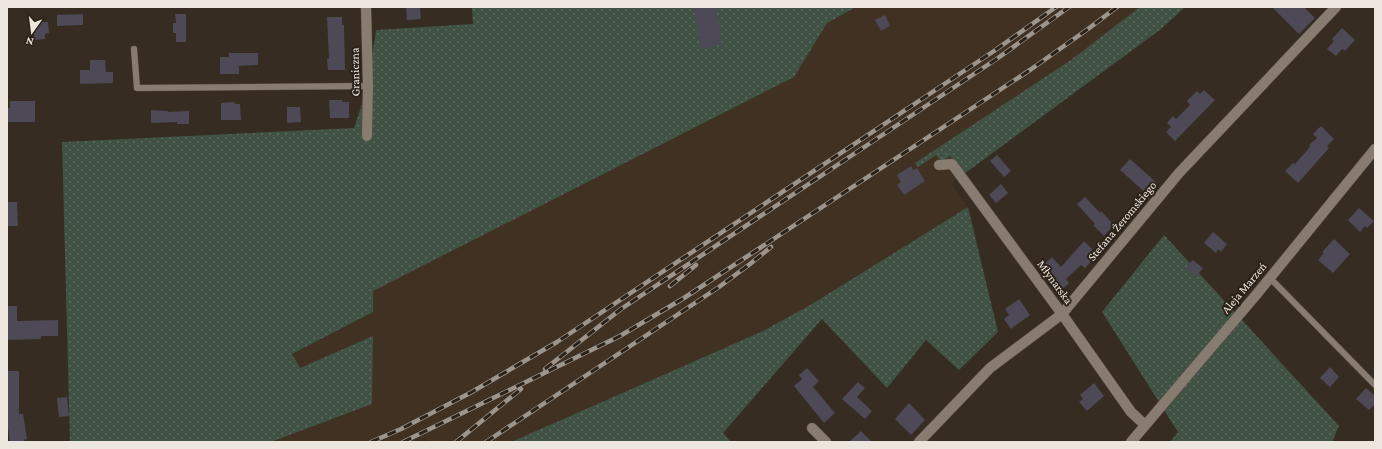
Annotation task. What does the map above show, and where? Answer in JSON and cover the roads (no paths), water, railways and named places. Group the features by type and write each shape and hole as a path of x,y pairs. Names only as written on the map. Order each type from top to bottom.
{"street":[{"name":"Graniczna","path":"366,7 368,86 367,136"},
{"name":"Stefana Żeromskiego","path":"920,442 990,368 1062,314 1179,173 1336,7"},
{"name":"Aleja Marzeń","path":"1131,442 1270,278 1375,149"},
{"name":"Młynarska","path":"939,165 952,164 1062,314 1131,412 1145,425"},
{"path":"812,428 826,442"}],"lane":[{"path":"134,49 137,88 368,86"},
{"path":"1270,278 1375,385"}],"railway":[{"path":"371,442 401,429 470,393 557,342 994,51 1056,7"},
{"path":"545,369 621,309 998,58 1069,7"},
{"path":"403,442 620,336 684,298 1030,70 1117,7"},
{"path":"486,442 719,287 771,247"},
{"path":"670,286 696,265"},
{"path":"456,442 521,389"}]}
